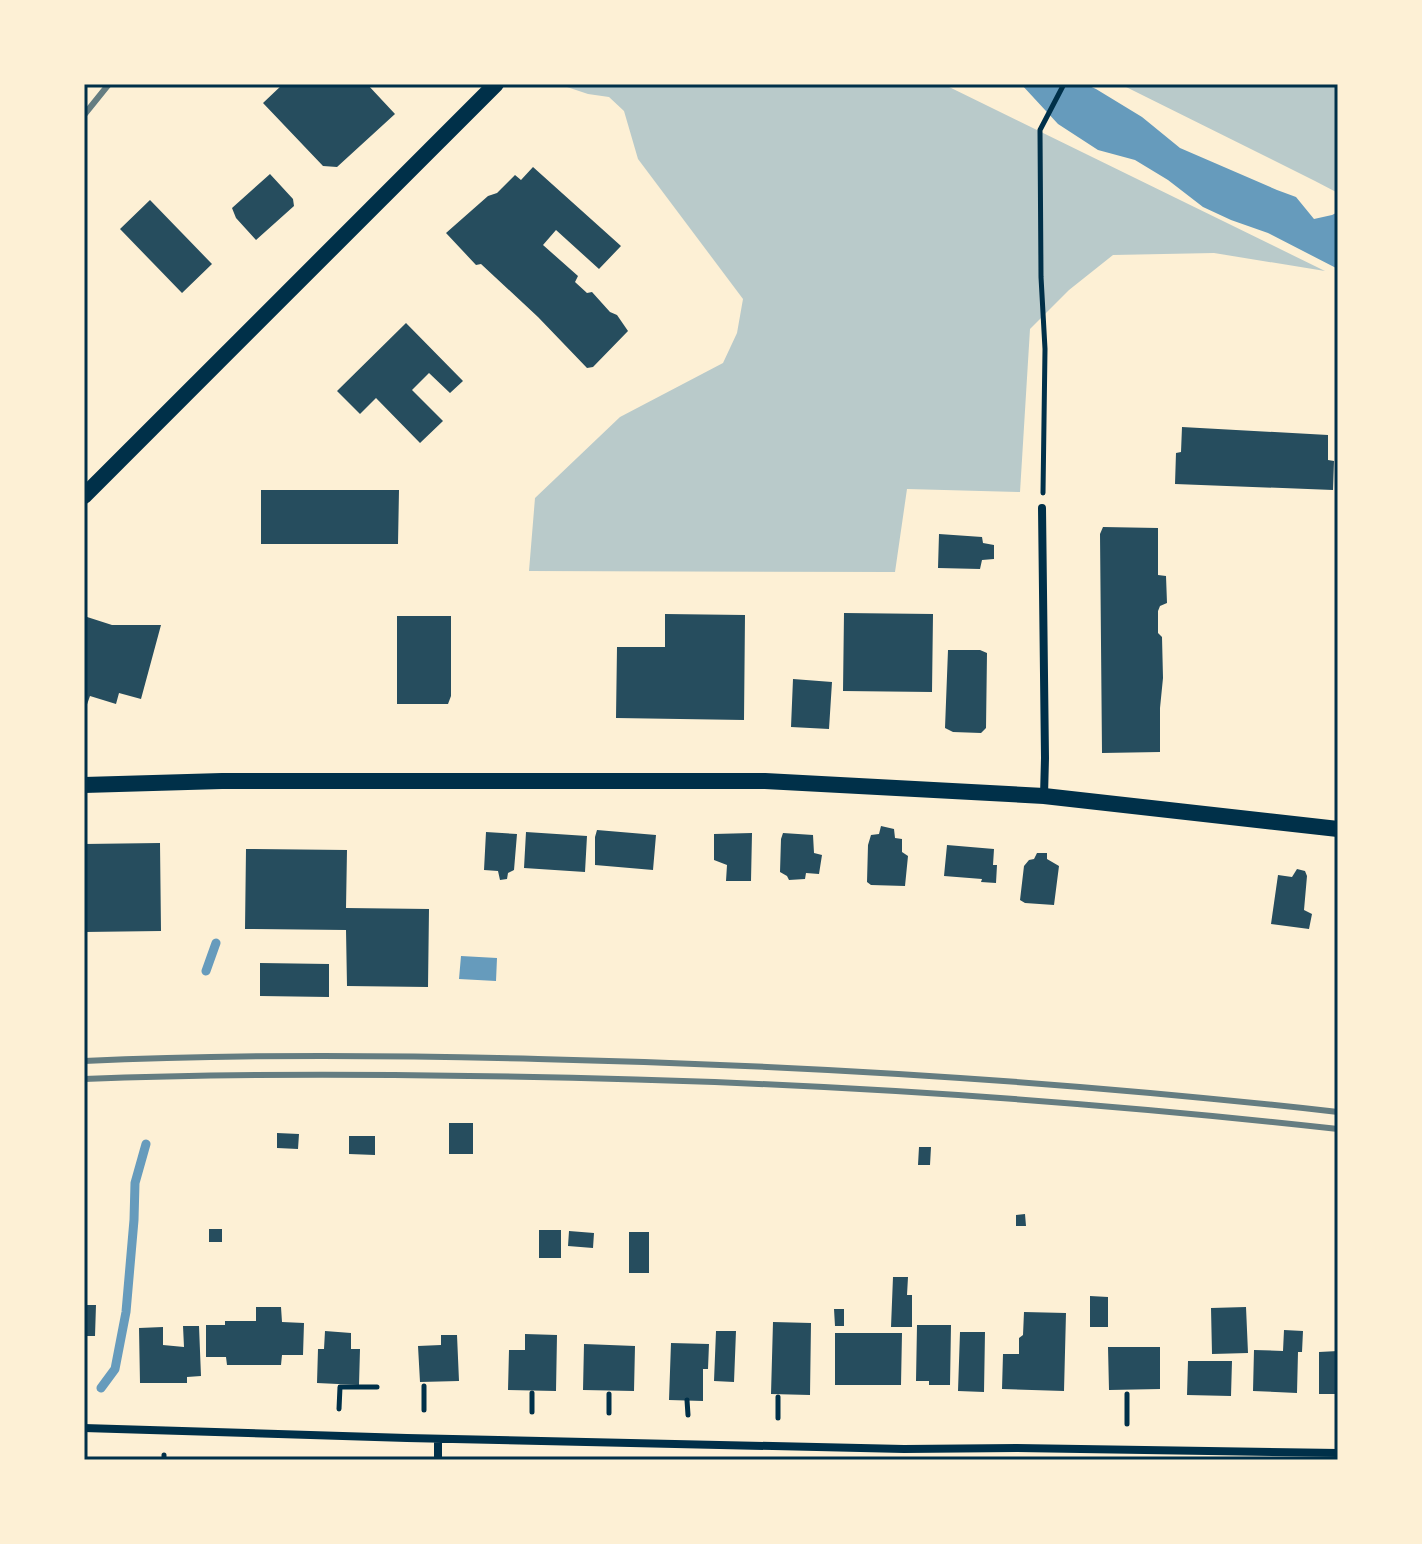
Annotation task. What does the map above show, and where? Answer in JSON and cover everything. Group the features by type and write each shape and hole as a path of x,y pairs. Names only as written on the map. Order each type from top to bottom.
{"main road":[{"path":"84,496 496,84"},
{"path":"84,785 222,781 765,781 1044,796 1338,829"}],"street":[{"path":"1042,508 1044,796"},
{"path":"84,1428 904,1449 1338,1453"},
{"path":"438,1439 438,1460"},
{"path":"963,1448 963,1460"}],"path":[{"path":"1042,508 1045,349 1040,130 1064,84"},
{"path":"424,1386 424,1410"},
{"path":"339,1409 340,1387 377,1387"},
{"path":"532,1393 532,1412"},
{"path":"609,1394 609,1413"},
{"path":"1127,1394 1127,1424"},
{"path":"778,1397 778,1418"},
{"path":"687,1400 688,1415"}],"shaded area":[{"path":"558,84 943,84 1325,271 1214,253 1113,255 1069,290 1030,329 1020,492 907,489 895,572 529,571 535,498 620,417 723,363 737,333 743,299 638,159 624,111 609,97"},
{"path":"1120,84 1338,84 1338,193 1315,181"}],"water":[{"path":"1021,84 1085,84 1142,117 1180,148 1296,197 1314,219 1338,212 1338,269 1268,233 1203,207 1135,160 1098,150 1058,124"},
{"path":"461,956 497,958 496,981 459,979"}],"building":[{"path":"283,84 367,84 395,114 337,167 323,166 263,103"},
{"path":"533,167 621,246 599,269 556,230 543,245 578,276 575,282 587,293 592,292 610,312 617,315 628,331 593,367 587,368 538,317 481,264 476,265 446,233 515,175 521,180"},
{"path":"270,174 293,199 294,206 256,240 236,218 232,208"},
{"path":"150,200 212,264 182,293 120,229"},
{"path":"406,323 463,381 450,393 429,373 412,390 443,421 420,443 376,398 360,414 337,391"},
{"path":"1182,427 1328,435 1328,460 1334,461 1333,490 1175,484 1176,453 1181,452"},
{"path":"261,490 399,490 398,544 261,544"},
{"path":"1103,527 1158,528 1158,575 1166,576 1167,603 1160,606 1158,611 1163,678 1160,752 1102,753 1100,534"},
{"path":"939,534 982,537 983,543 994,545 994,559 982,560 980,569 938,568"},
{"path":"844,613 933,614 932,692 843,691"},
{"path":"665,614 745,615 744,720 616,718 617,647 665,647"},
{"path":"84,616 112,625 161,625 141,699 119,693 116,704 90,696 84,713"},
{"path":"397,616 451,616 451,696 448,704 397,704"},
{"path":"948,650 980,650 987,653 986,728 981,733 953,732 945,728"},
{"path":"793,679 832,682 829,729 791,727"},
{"path":"881,826 894,829 895,838 902,839 902,852 908,856 905,886 871,885 867,882 868,845 871,835 879,834"},
{"path":"597,830 656,835 653,870 595,865"},
{"path":"486,832 517,834 514,870 508,873 507,879 500,880 498,871 484,870"},
{"path":"526,832 587,836 585,872 524,868"},
{"path":"752,833 751,881 726,881 727,865 714,860 714,834"},
{"path":"783,833 813,835 814,853 822,855 819,874 806,873 805,879 789,880 780,872"},
{"path":"160,843 161,931 84,932 84,844"},
{"path":"947,845 994,849 996,883 944,876"},
{"path":"246,849 347,850 346,908 429,909 428,987 347,986 346,930 245,929"},
{"path":"1037,853 1047,853 1047,859 1059,866 1054,905 1020,900 1024,866"},
{"path":"1297,869 1305,871 1307,876 1304,910 1312,914 1309,929 1271,924 1278,875 1292,877"},
{"path":"260,963 329,964 329,997 260,996"},
{"path":"449,1123 473,1123 473,1154 449,1154"},
{"path":"277,1133 299,1134 298,1149 277,1148"},
{"path":"349,1136 375,1136 375,1155 349,1154"},
{"path":"919,1147 931,1147 930,1165 918,1165"},
{"path":"1025,1214 1026,1226 1016,1226 1016,1215"},
{"path":"209,1229 222,1229 222,1242 209,1242"},
{"path":"539,1230 561,1230 561,1258 539,1258"},
{"path":"569,1231 594,1233 593,1248 568,1246"},
{"path":"629,1232 649,1232 649,1273 629,1273"},
{"path":"893,1277 908,1277 907,1295 912,1295 912,1327 891,1327"},
{"path":"1090,1296 1108,1297 1108,1327 1090,1327"},
{"path":"84,1305 96,1305 95,1336 84,1336"},
{"path":"256,1307 281,1307 282,1322 304,1323 303,1355 282,1355 281,1365 227,1365 226,1357 206,1357 206,1325 225,1325 225,1321 256,1321"},
{"path":"1246,1307 1248,1353 1212,1354 1211,1308"},
{"path":"834,1309 844,1309 844,1326 835,1326"},
{"path":"1024,1312 1066,1313 1064,1391 1002,1389 1003,1354 1019,1354"},
{"path":"773,1322 811,1323 810,1395 771,1394"},
{"path":"917,1325 951,1325 950,1385 929,1385 929,1381 916,1381"},
{"path":"183,1326 199,1326 201,1376 187,1377 187,1383 140,1383 139,1328 163,1327 163,1345 184,1347"},
{"path":"1284,1330 1303,1331 1302,1352 1298,1352 1297,1393 1253,1391 1254,1350 1283,1351"},
{"path":"325,1331 351,1333 351,1349 360,1349 359,1385 317,1383 318,1349 324,1349"},
{"path":"716,1331 736,1331 734,1382 714,1381"},
{"path":"960,1332 985,1332 984,1392 958,1391"},
{"path":"835,1333 902,1333 901,1385 835,1385"},
{"path":"525,1334 557,1335 556,1391 508,1390 509,1350 525,1350"},
{"path":"441,1335 457,1335 459,1381 420,1382 418,1346 441,1345"},
{"path":"671,1343 709,1344 708,1369 703,1369 703,1401 669,1400"},
{"path":"584,1344 635,1346 634,1391 583,1390"},
{"path":"1108,1347 1160,1347 1160,1389 1109,1390"},
{"path":"1338,1351 1338,1394 1319,1394 1319,1352"},
{"path":"1188,1361 1232,1361 1231,1396 1187,1395"}],"waterway":[{"path":"206,971 216,943"},
{"path":"101,1388 115,1369 126,1312 135,1183 146,1144"}],"railway":[{"path":"84,115 109,84"},
{"path":"84,1061 368,1056 738,1066 939,1076 1338,1112"},
{"path":"84,1079 325,1075 686,1081 1013,1099 1338,1129"}]}
